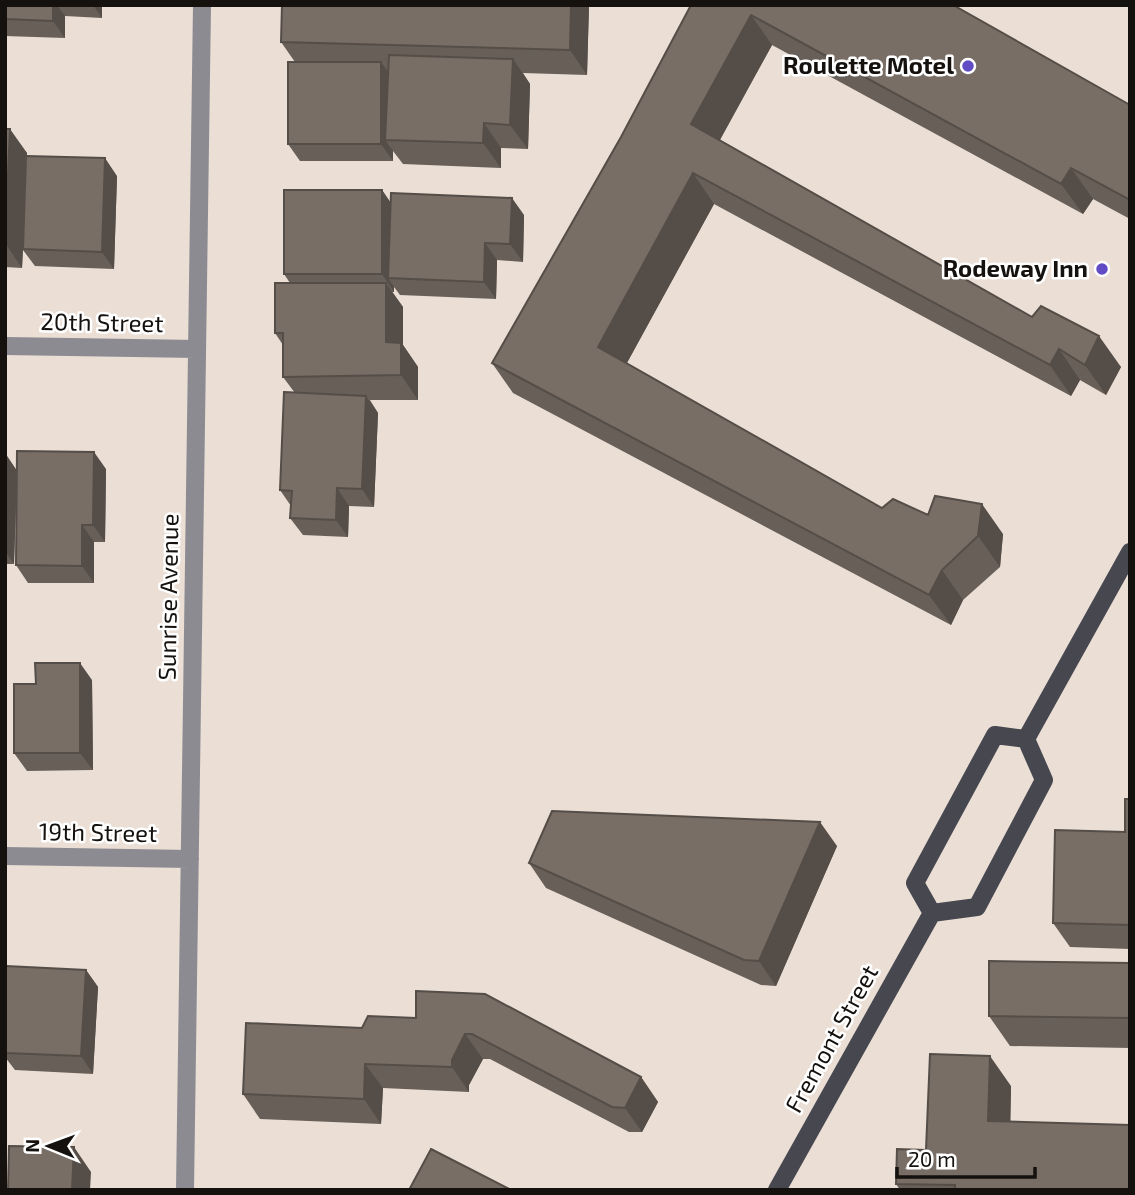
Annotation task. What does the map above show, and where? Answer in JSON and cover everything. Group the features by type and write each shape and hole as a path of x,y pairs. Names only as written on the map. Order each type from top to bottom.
{"main road":[{"path":"1026,739 1130,552"},
{"path":"995,735 1026,739 1044,780 977,907 932,913 915,883 995,735"},
{"name":"Fremont Street","path":"777,1190 932,913"}],"street":[{"name":"Sunrise Avenue","path":"185,1190 202,5"},
{"name":"20th Street","path":"5,346 197,349"},
{"name":"19th Street","path":"5,856 190,859"}],"building":[{"path":"5,5 53,5 53,21 5,19"},
{"path":"282,5 571,5 570,50 281,42"},
{"path":"691,5 953,5 1130,105 1130,200 1071,168 1061,184 751,15 691,124 1032,317 1041,306 1099,336 1085,365 1059,349 1050,365 693,173 598,347 882,508 893,499 928,515 935,496 982,504 978,536 942,570 929,595 492,363 621,137"},
{"path":"389,55 513,59 510,125 484,123 483,143 385,140"},
{"path":"288,62 381,62 381,144 288,144"},
{"path":"5,129 10,129 5,241"},
{"path":"26,156 105,158 102,252 23,249"},
{"path":"284,190 382,190 382,274 284,274"},
{"path":"391,193 512,198 510,244 485,243 484,282 388,278"},
{"path":"275,283 386,283 386,342 401,343 401,375 283,377 283,333 275,333"},
{"path":"284,392 366,396 362,489 337,488 336,520 290,518 292,491 280,490"},
{"path":"17,451 94,452 93,525 82,525 82,566 16,565"},
{"path":"35,663 80,663 80,753 14,753 14,684 36,684"},
{"path":"1125,799 1130,799 1130,925 1053,923 1055,830 1125,832"},
{"path":"552,811 820,822 759,961 744,960 529,863"},
{"path":"989,961 1130,963 1130,1018 989,1016"},
{"path":"6,966 86,970 81,1056 5,1053"},
{"path":"416,991 485,994 641,1077 625,1108 612,1107 472,1034 465,1034 452,1060 452,1067 365,1064 364,1099 243,1094 246,1023 362,1028 368,1016 416,1018"},
{"path":"930,1054 990,1056 988,1121 1130,1125 1130,1190 955,1190 955,1185 896,1184 897,1149 926,1150"},
{"path":"9,1146 74,1147 72,1190 8,1190"},
{"path":"431,1149 511,1190 409,1190"}],"place":[{"name":"Roulette Motel","path":"968,66"},
{"name":"Rodeway Inn","path":"1102,269"}]}
